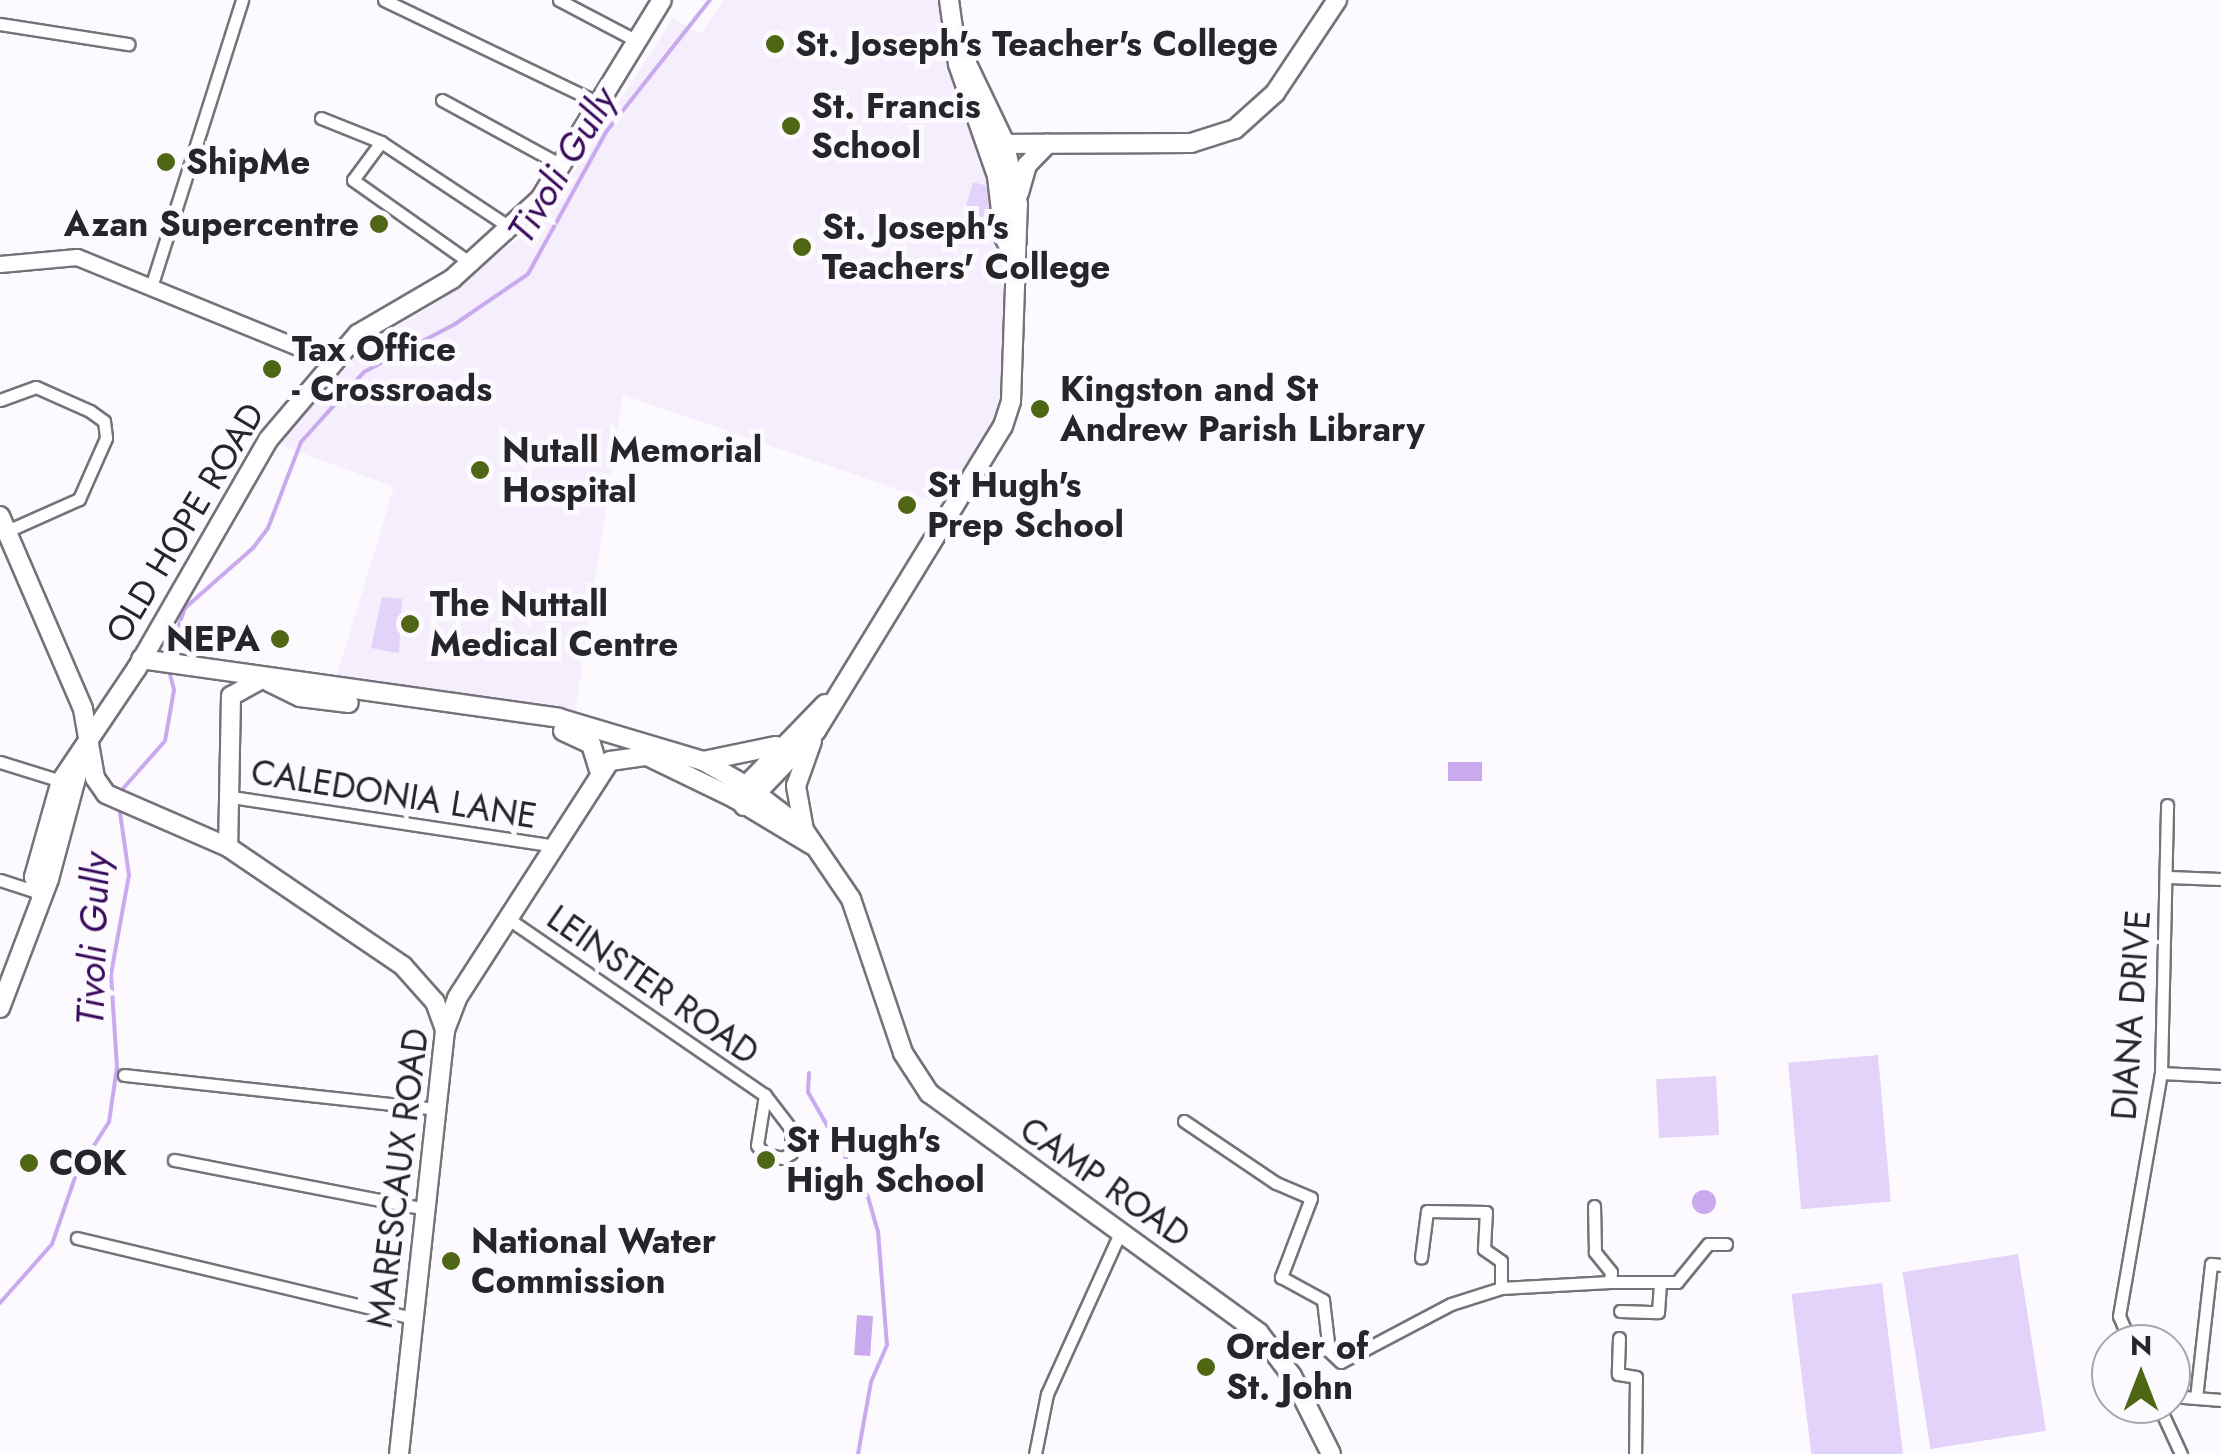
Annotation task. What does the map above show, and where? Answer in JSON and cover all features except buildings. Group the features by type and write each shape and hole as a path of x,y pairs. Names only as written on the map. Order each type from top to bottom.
{"main road":[{"name":"OLD HOPE ROAD","path":"40,893 34,877 61,780 86,737 139,664 268,440 330,360 358,334 472,264 513,229 561,165 662,0"},
{"path":"948,0 956,41 1018,204"},
{"path":"996,144 1191,143 1235,130 1275,92 1336,0"},
{"path":"808,837 796,786 816,731 833,697 1003,426 1017,376 1014,258 1018,204 1028,164 1048,143"},
{"path":"996,144 1004,237 1014,258"},
{"path":"4,523 83,708 92,770 115,799 228,847 420,980 446,990 469,977"},
{"path":"139,664 222,685 231,696 225,796 228,847"},
{"path":"169,671 264,678 559,718 703,760 745,795"},
{"path":"231,696 264,678"},
{"path":"264,678 300,698 573,733 592,744 598,770 619,756 646,756 745,795"},
{"path":"745,795 783,743 833,697"},
{"path":"745,795 816,731"},
{"path":"0,1008 71,807 86,737"},
{"path":"703,760 783,743"},
{"name":"MARESCAUX ROAD","path":"400,1454 445,1030 469,977 510,920 598,770"},
{"name":"CAMP ROAD","path":"745,795 808,837 859,916 915,1076 982,1136 1259,1334 1292,1376 1331,1454"},
{"path":"71,807 115,799"},
{"path":"420,980 445,1030"}],"street":[{"path":"151,286 242,0"},
{"path":"384,0 599,103"},
{"path":"559,0 639,42"},
{"path":"0,24 128,44"},
{"path":"442,100 561,165"},
{"path":"321,118 381,142 513,229"},
{"path":"381,142 353,180 472,264"},
{"path":"0,251 0,264 77,257 330,360"},
{"path":"0,400 36,387 104,421 106,438 79,499 4,523"},
{"path":"0,762 61,780"},
{"name":"CALEDONIA LANE","path":"225,796 554,846"},
{"name":"DIANA DRIVE","path":"2122,1324 2119,1316 2161,1073 2167,805"},
{"path":"2168,878 2221,879"},
{"path":"0,880 40,893"},
{"name":"LEINSTER ROAD","path":"510,920 764,1096"},
{"path":"2161,1073 2221,1076"},
{"path":"124,1075 437,1109"},
{"path":"764,1096 791,1128 791,1153 783,1158 764,1154 757,1145 764,1096"},
{"path":"1184,1122 1276,1183 1311,1198 1282,1277 1323,1300 1329,1352 1341,1362 1451,1304 1501,1288 1677,1282 1708,1244 1726,1244"},
{"path":"174,1160 426,1209"},
{"path":"1594,1206 1595,1252 1611,1272 1610,1282"},
{"path":"1420,1258 1427,1211 1486,1212 1484,1248 1501,1261 1501,1288"},
{"path":"1036,1454 1047,1394 1120,1233"},
{"path":"77,1238 413,1318"},
{"path":"2196,1398 2211,1264 2221,1265"},
{"path":"1620,1310 1658,1312 1660,1282"},
{"path":"1618,1338 1618,1374 1636,1378 1635,1454"},
{"path":"2191,1398 2221,1400"},
{"path":"2167,1424 2180,1454"}],"shaded area":[{"path":"723,0 938,0 999,193 1007,376 991,423 940,504 623,395 575,713 336,679 394,487 278,444 306,396 339,362 435,304 544,218 673,18 701,34"},
{"path":"973,182 994,188 986,218 964,212"},
{"path":"382,597 402,599 399,653 371,648"},
{"path":"1448,762 1482,762 1482,781 1448,781"},
{"path":"1878,1055 1891,1201 1801,1209 1788,1063"},
{"path":"1716,1076 1719,1135 1659,1138 1656,1079"},
{"path":"1704,1190 1716,1202 1704,1214 1692,1202"},
{"path":"2018,1254 2046,1431 1930,1449 1902,1272"},
{"path":"1882,1283 1903,1454 1811,1454 1792,1294"},
{"path":"857,1315 873,1316 870,1356 854,1355"}],"waterway":[{"name":"Tivoli Gully","path":"168,656 185,608 253,548 268,528 301,442 364,372 455,324 528,274 606,132 710,0"},
{"name":"Tivoli Gully","path":"120,792 165,741 174,690 169,670"},
{"name":"Tivoli Gully","path":"0,1303 52,1244 77,1172 109,1122 117,1067 111,974 129,875 119,806"},
{"path":"809,1073 808,1092 868,1197 878,1231 887,1345 871,1382 858,1454"}],"place":[{"name":"St. Joseph's Teacher's College","path":"775,44"},
{"name":"St. Francis School","path":"791,126"},
{"name":"ShipMe","path":"166,162"},
{"name":"Azan Supercentre","path":"379,224"},
{"name":"St. Joseph's Teachers' College","path":"802,247"},
{"name":"Tax Office - Crossroads","path":"272,369"},
{"name":"Kingston and St Andrew Parish Library","path":"1040,409"},
{"name":"Nutall Memorial Hospital","path":"480,470"},
{"name":"St Hugh's Prep School","path":"907,505"},
{"name":"The Nuttall Medical Centre","path":"410,624"},
{"name":"NEPA","path":"280,639"},
{"name":"St Hugh's High School","path":"766,1160"},
{"name":"COK","path":"29,1163"},
{"name":"National Water Commission","path":"451,1261"},
{"name":"Order of St. John","path":"1206,1367"}]}
